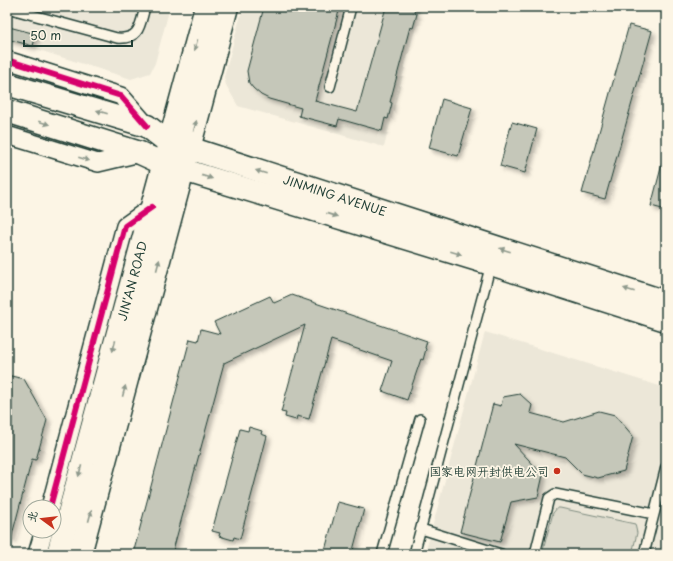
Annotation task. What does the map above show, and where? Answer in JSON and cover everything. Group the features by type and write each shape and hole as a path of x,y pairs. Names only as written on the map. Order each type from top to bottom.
{"main road":[{"name":"JIN'AN ROAD","path":"80,554 179,146 206,7"},
{"name":"JIN'AN ROAD","path":"179,146 227,7"},
{"name":"JINMING AVENUE","path":"7,84 147,126 179,146 666,302"},
{"name":"JINMING AVENUE","path":"7,111 140,153 174,167 491,264 666,320"},
{"name":"JIN'AN ROAD","path":"58,554 152,208 174,167"}],"street":[{"path":"7,60 120,96 147,126"},
{"path":"7,135 98,163 140,153"},
{"path":"52,499 125,226 152,208"},
{"path":"38,554 42,539"}],"lane":[{"path":"7,8 124,39 135,34 139,30 145,7"},
{"path":"330,87 351,7"},
{"path":"414,554 491,264"},
{"path":"382,554 420,420"},
{"path":"644,554 666,467"},
{"path":"535,554 549,498 554,494 654,514"},
{"path":"421,529 501,554"}],"shaded area":[{"path":"7,7 170,7 155,63 150,73 131,79 7,40"},
{"path":"243,7 421,7 384,147 238,106 226,85 224,77"},
{"name":"国家电网开封供电公司","path":"485,332 666,388 666,554 425,554"},
{"path":"557,508 635,524 637,533 632,554 542,554 553,513"}],"building":[{"path":"264,7 340,7 315,101 357,112 386,7 415,7 414,13 417,14 413,28 410,27 390,102 392,103 388,119 385,118 382,131 339,119 337,126 299,116 301,108 269,99 261,95 253,88 249,83 247,71"},
{"path":"629,25 652,31 605,199 582,193"},
{"path":"9,27 36,34 33,46 7,39"},
{"path":"442,99 472,108 458,156 429,148"},
{"path":"512,122 537,129 525,173 500,166"},
{"path":"662,164 666,165 666,210 651,206"},
{"path":"292,295 427,341 423,360 421,359 407,400 382,391 392,361 331,340 309,419 297,416 296,420 285,417 286,413 281,412 305,325 224,363 172,554 133,554 190,339 198,341 201,329 220,334 214,322 270,296 274,303"},
{"path":"7,375 24,379 47,420 36,460 32,459 11,539 7,539"},
{"path":"520,394 532,405 530,413 564,422 599,411 615,415 633,436 624,471 598,478 582,474 565,457 514,444 543,475 538,497 511,502 500,542 460,532 493,404 501,406 503,397"},
{"path":"249,427 262,431 261,434 267,436 240,539 234,537 233,540 219,536 220,533 212,531 240,429 248,431"},
{"path":"338,502 364,509 352,554 324,554"}],"cycle path":[{"path":"7,60 121,96 147,126"},
{"path":"52,499 125,226 152,207"}],"place":[{"name":"国家电网开封供电公司","path":"557,471"}]}
